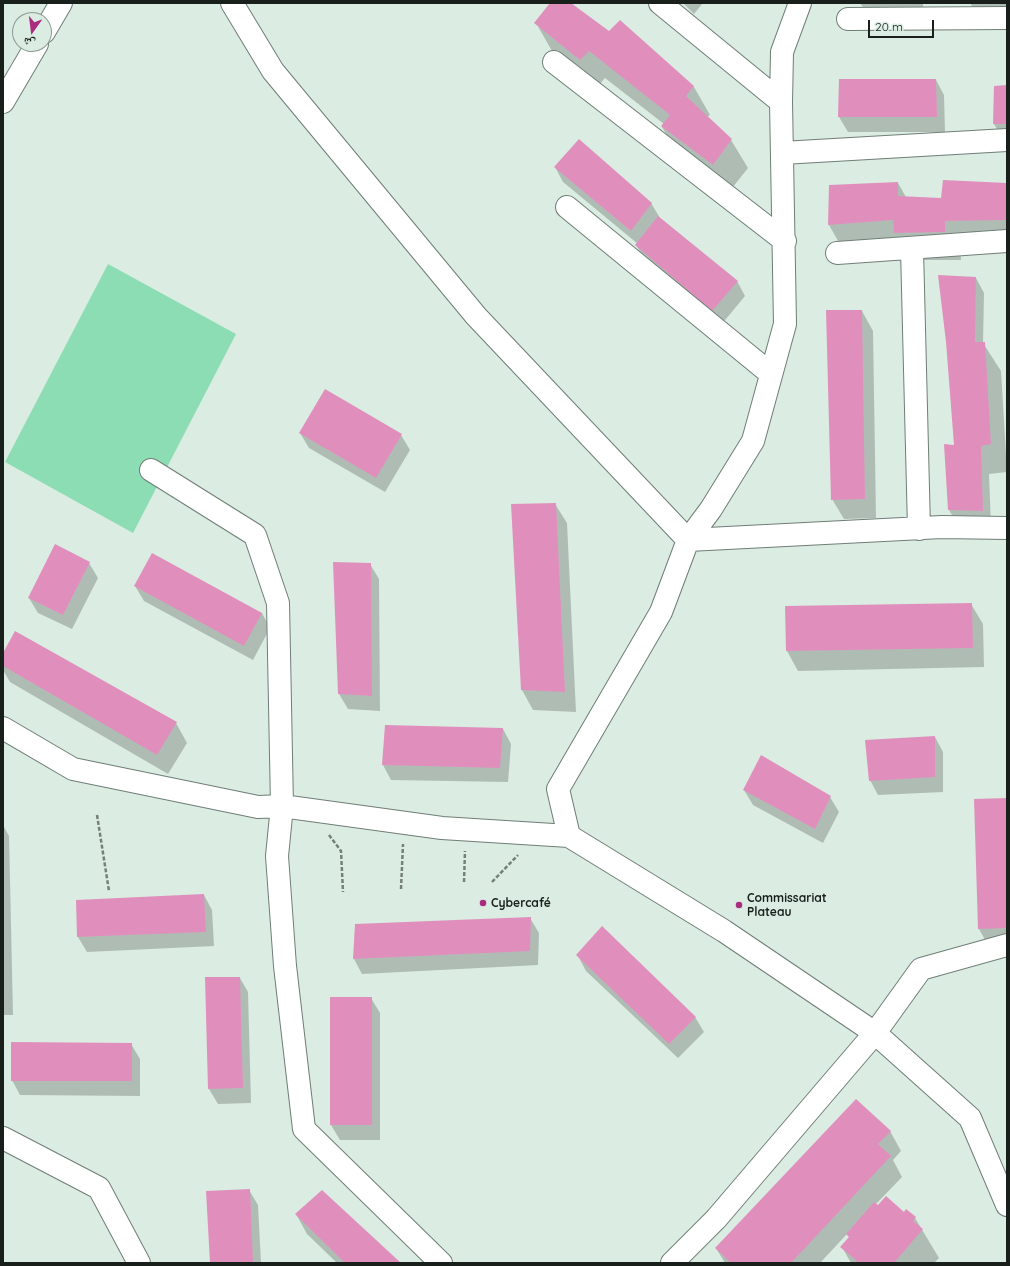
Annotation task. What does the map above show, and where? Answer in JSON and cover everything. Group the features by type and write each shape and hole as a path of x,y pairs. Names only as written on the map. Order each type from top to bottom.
{"street":[{"path":"52,18 61,3"},
{"path":"232,3 273,71 476,316 688,540 919,529 1007,528"},
{"path":"660,3 781,102"},
{"path":"569,836 558,789 660,612 688,540 711,509 753,441 785,324 785,241 781,102 782,52 800,3"},
{"path":"848,19 1007,18"},
{"path":"3,102 32,52"},
{"path":"554,62 785,241"},
{"path":"782,153 1007,140"},
{"path":"567,207 771,374"},
{"path":"837,253 912,249 1007,241"},
{"path":"912,249 919,529"},
{"path":"151,470 255,535 278,603 282,806 277,856 285,966 304,1129 441,1263"},
{"path":"3,728 73,769 258,807 282,806 403,823 468,830 569,836 724,931 875,1033 970,1118 1006,1198"},
{"path":"672,1263 716,1219 875,1033 921,969 1007,945"},
{"path":"3,1138 99,1188 139,1263"}],"path":[{"path":"310,810 341,851 343,892"},
{"path":"97,815 109,891"},
{"path":"401,889 403,823"},
{"path":"464,882 468,830"},
{"path":"492,882 537,834"}],"green space":[{"path":"108,264 236,334 133,533 5,462"}],"building":[{"path":"550,3 571,3 609,31 620,20 694,86 686,96 732,139 713,165 661,126 670,115 589,51 580,60 534,23"},
{"path":"839,79 936,79 937,117 838,117"},
{"path":"1007,85 1007,124 993,124 994,86"},
{"path":"579,139 652,203 631,231 554,167"},
{"path":"943,180 1007,183 1007,220 945,221 945,232 894,233 893,220 828,225 829,185 898,182 898,196 941,198"},
{"path":"658,216 738,281 712,311 635,245"},
{"path":"938,275 976,277 975,342 985,342 991,444 981,446 983,511 948,510 944,444 954,445 946,342"},
{"path":"826,310 862,310 865,499 831,500"},
{"path":"325,389 402,434 376,478 299,433"},
{"path":"556,503 565,692 521,690 511,504"},
{"path":"55,544 90,562 63,615 28,598"},
{"path":"152,553 262,613 244,646 134,586"},
{"path":"333,562 371,563 372,696 338,694"},
{"path":"972,603 973,648 786,651 785,606"},
{"path":"15,631 177,722 157,755 3,666 3,653"},
{"path":"385,725 503,728 500,768 382,765"},
{"path":"935,736 935,777 869,781 865,740"},
{"path":"761,755 831,796 815,829 743,790"},
{"path":"1007,798 1007,928 978,929 974,799"},
{"path":"204,894 206,932 77,937 76,900"},
{"path":"531,917 530,951 353,959 355,924"},
{"path":"602,926 696,1017 669,1044 576,955"},
{"path":"205,977 240,977 243,1088 208,1089"},
{"path":"330,997 372,997 372,1125 330,1125"},
{"path":"11,1042 132,1043 132,1081 11,1081"},
{"path":"856,1099 891,1131 878,1144 891,1156 791,1263 731,1263 715,1248"},
{"path":"250,1189 253,1263 210,1263 206,1191"},
{"path":"322,1190 401,1263 345,1263 295,1214"},
{"path":"886,1196 904,1212 906,1209 916,1217 913,1221 923,1229 894,1263 855,1263 857,1261 840,1247 849,1237 846,1234 874,1202 878,1205"}],"place":[{"name":"Cybercafé","path":"483,903"},
{"name":"Commissariat Plateau","path":"739,905"}]}
